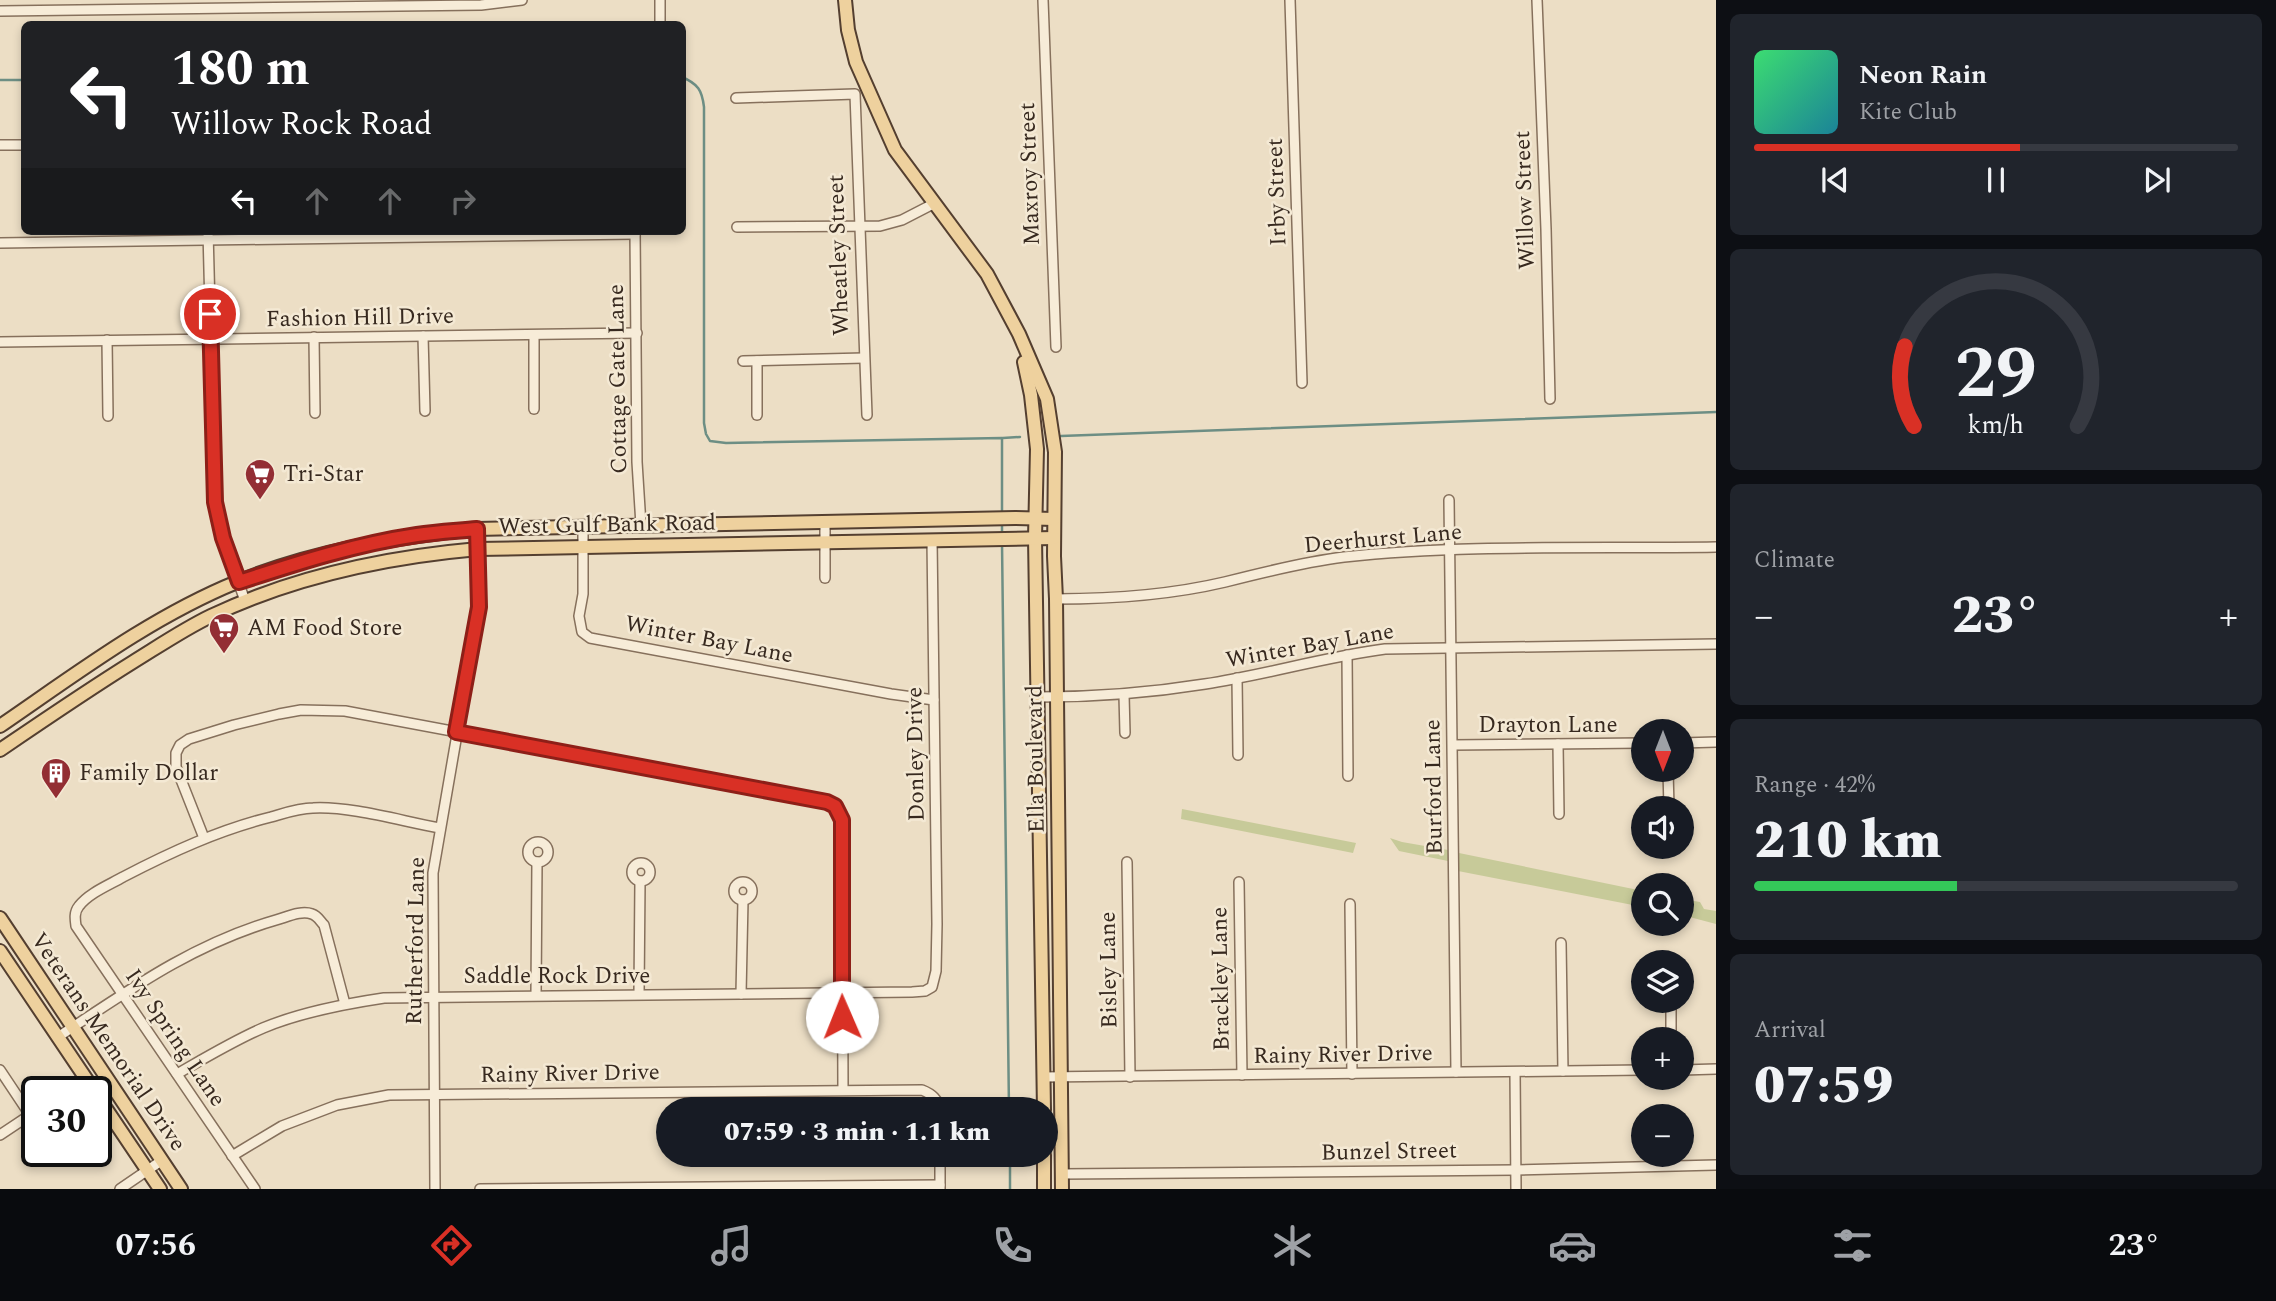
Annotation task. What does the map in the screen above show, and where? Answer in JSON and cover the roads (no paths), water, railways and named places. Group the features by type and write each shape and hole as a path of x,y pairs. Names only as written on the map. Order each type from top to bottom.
{"main road":[{"name":"Ella Boulevard","path":"845,0 848,30 856,62 895,150 987,274 1019,334 1047,399 1055,452 1062,1189"},
{"name":"Ella Boulevard","path":"1019,334 1031,395 1037,449 1035,538 1044,1097"},
{"name":"West Gulf Bank Road","path":"0,726 145,629 185,607 239,582 303,561 365,545 417,535 477,529 1055,519"},
{"name":"West Gulf Bank Road","path":"0,750 86,691 192,626 245,601 370,563 478,549 1054,538"},
{"path":"365,545 370,563"},
{"path":"75,675 86,691"},
{"name":"Veterans Memorial Drive","path":"1,920 181,1189"},
{"name":"Veterans Memorial Drive","path":"0,951 84,1076"},
{"name":"Veterans Memorial Drive","path":"112,1117 160,1189"},
{"path":"1044,1167 1044,1189"}],"street":[{"path":"0,11 146,5 481,5 522,0"},
{"path":"660,0 660,21"},
{"name":"Maxroy Street","path":"1043,0 1056,347"},
{"name":"Irby Street","path":"1290,0 1302,383"},
{"name":"Willow Street","path":"1536,0 1550,399"},
{"name":"Wheatley Street","path":"736,98 855,94 867,415"},
{"path":"0,145 21,145"},
{"path":"737,227 880,226 902,220 935,203"},
{"path":"0,243 208,236 350,235"},
{"name":"Cottage Gate Lane","path":"635,235 641,526"},
{"path":"208,236 215,502 223,538 245,601"},
{"name":"Fashion Hill Drive","path":"0,342 636,333"},
{"path":"534,335 534,409"},
{"path":"423,336 425,411"},
{"path":"314,337 315,413"},
{"path":"107,340 108,416"},
{"path":"744,361 864,358"},
{"path":"757,361 757,415"},
{"name":"Burford Lane","path":"1449,500 1455,1072"},
{"path":"825,523 825,578"},
{"name":"Winter Bay Lane","path":"583,527 583,594 579,625 582,632 590,638 934,700"},
{"name":"Rutherford Lane","path":"435,1189 433,873 479,607 477,529"},
{"name":"Donley Drive","path":"932,540 936,967"},
{"name":"Deerhurst Lane","path":"1056,599 1158,593 1327,560 1387,554 1451,550 1716,547"},
{"name":"Winter Bay Lane","path":"1039,697 1124,695 1237,678 1385,649 1716,644"},
{"path":"1347,655 1348,776"},
{"path":"1237,678 1238,755"},
{"path":"1124,695 1125,733"},
{"path":"440,828 338,809 313,808 248,822 204,838 175,760 180,745 190,739 279,714 321,709 345,711 828,802 839,812 842,820 843,1090"},
{"path":"1694,743 1716,742"},
{"name":"Drayton Lane","path":"1453,745 1631,743"},
{"path":"1558,744 1559,814"},
{"name":"Ivy Spring Lane","path":"204,838 116,881 79,905 75,915 76,926 255,1189"},
{"path":"536,995 537,862"},
{"name":"Bisley Lane","path":"1127,862 1130,1077"},
{"path":"639,994 640,881"},
{"name":"Brackley Lane","path":"1239,882 1241,1075"},
{"path":"741,994 743,900"},
{"path":"1350,904 1352,1074"},
{"path":"58,1037 155,973 227,936 299,913 310,913 324,925 345,1004"},
{"path":"1561,943 1563,1071"},
{"name":"Saddle Rock Drive","path":"177,1074 234,1041 266,1027 345,1004 384,998 925,991 932,987 935,981 936,967"},
{"path":"1694,1070 1716,1069"},
{"path":"0,1070 30,1115 0,1135"},
{"name":"Rainy River Drive","path":"1043,1077 1631,1070"},
{"path":"1515,1072 1517,1189"},
{"name":"Rainy River Drive","path":"232,1156 282,1126 337,1105 389,1095 921,1090 934,1097"},
{"path":"120,1189 161,1161"},
{"name":"Bunzel Street","path":"1062,1174 1516,1170 1716,1165"},
{"path":"480,1189 940,1187 940,1167"}],"waterway":[{"path":"686,79 698,88 704,107 704,423 710,441 726,443 1002,438 1002,515"},
{"path":"0,80 21,80"},
{"path":"1061,436 1716,412"},
{"path":"1003,438 1020,437"},
{"path":"1002,522 1002,536"},
{"path":"1002,543 1009,1097"},
{"path":"1010,1167 1010,1189"}],"place":[{"name":"Tri-Star","path":"260,501"},
{"name":"AM Food Store","path":"224,655"},
{"name":"Family Dollar","path":"56,800"}]}
